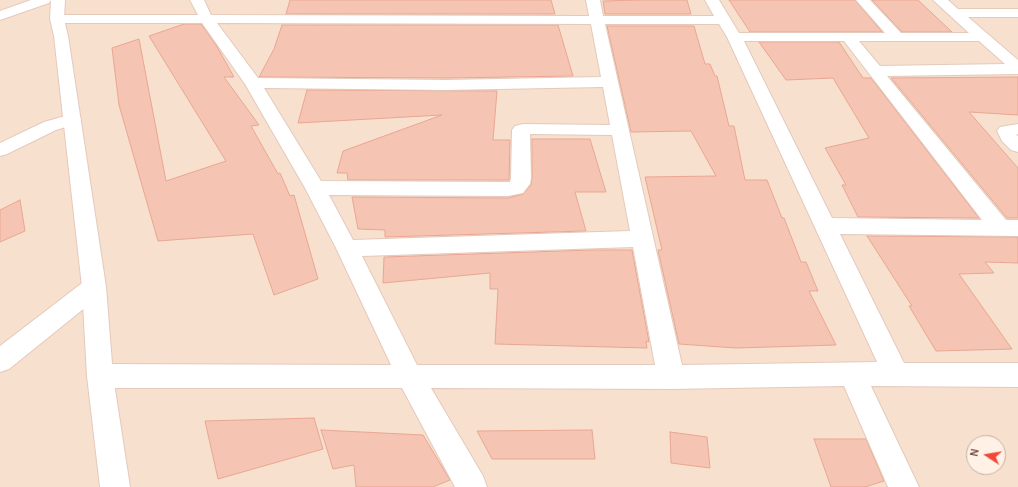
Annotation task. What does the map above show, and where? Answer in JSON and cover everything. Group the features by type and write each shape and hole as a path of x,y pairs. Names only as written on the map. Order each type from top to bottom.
{"street":[{"path":"0,16 44,0"},
{"path":"197,0 207,20 253,83 315,188 347,248 410,377 472,487"},
{"path":"592,0 671,377"},
{"path":"712,0 734,37 896,374"},
{"path":"863,0 897,37"},
{"path":"940,0 1018,68"},
{"path":"115,487 100,376 94,287 58,10 207,20 723,20"},
{"path":"955,13 1018,13"},
{"path":"734,37 983,37"},
{"path":"848,37 875,71 1009,228"},
{"path":"875,71 1018,68"},
{"path":"253,83 446,85 609,82"},
{"path":"0,150 43,128 72,119"},
{"path":"1018,129 1006,131 1008,136 1018,146"},
{"path":"315,188 516,188 520,184 521,178 521,130 619,130"},
{"path":"825,226 1009,228"},
{"path":"347,248 642,239"},
{"path":"0,361 94,287"},
{"path":"100,376 671,377 852,374 1018,375"},
{"path":"852,374 904,487"}],"shaded area":[{"path":"0,0 1018,0 1018,487 0,487"}],"building":[{"path":"290,0 551,0 555,14 286,14"},
{"path":"687,0 691,14 605,14 603,1"},
{"path":"729,0 855,0 882,32 750,32"},
{"path":"872,0 918,0 952,32 902,32"},
{"path":"184,24 201,24 216,45 234,77 224,77 259,125 251,126 278,174 280,173 290,196 294,195 318,279 274,295 253,234 158,241 119,105 112,48 139,39 166,181 226,161 149,36"},
{"path":"282,25 558,25 573,76 446,78 259,77 274,49"},
{"path":"607,26 694,26 705,64 710,64 715,76 717,76 729,126 734,126 745,180 767,180 801,262 806,262 818,291 809,291 836,345 736,348 679,344 658,250 662,250 645,177 716,176 691,131 631,132"},
{"path":"759,42 839,42 863,78 871,78 979,218 858,217 842,185 846,185 825,148 869,138 833,78 786,80"},
{"path":"1018,77 1018,115 969,112 1018,168 1018,218 1007,218 891,78"},
{"path":"307,90 497,91 493,140 510,140 509,180 348,180 347,173 337,173 343,151 442,115 298,123"},
{"path":"532,139 590,139 606,192 575,192 586,231 385,237 385,230 358,229 352,197 508,198 523,194 531,185"},
{"path":"20,200 25,231 0,242 0,210"},
{"path":"867,236 1018,237 1018,263 985,262 994,273 959,274 1012,349 936,351 909,306 912,306"},
{"path":"632,250 649,342 646,341 647,348 495,344 498,289 490,289 490,273 383,283 384,257"},
{"path":"314,418 323,449 218,479 205,421"},
{"path":"321,430 423,435 450,480 433,487 356,487 354,465 333,469"},
{"path":"592,430 595,459 492,459 477,431"},
{"path":"670,432 707,437 710,468 671,463"},
{"path":"814,439 866,439 884,481 865,487 831,487"}]}
